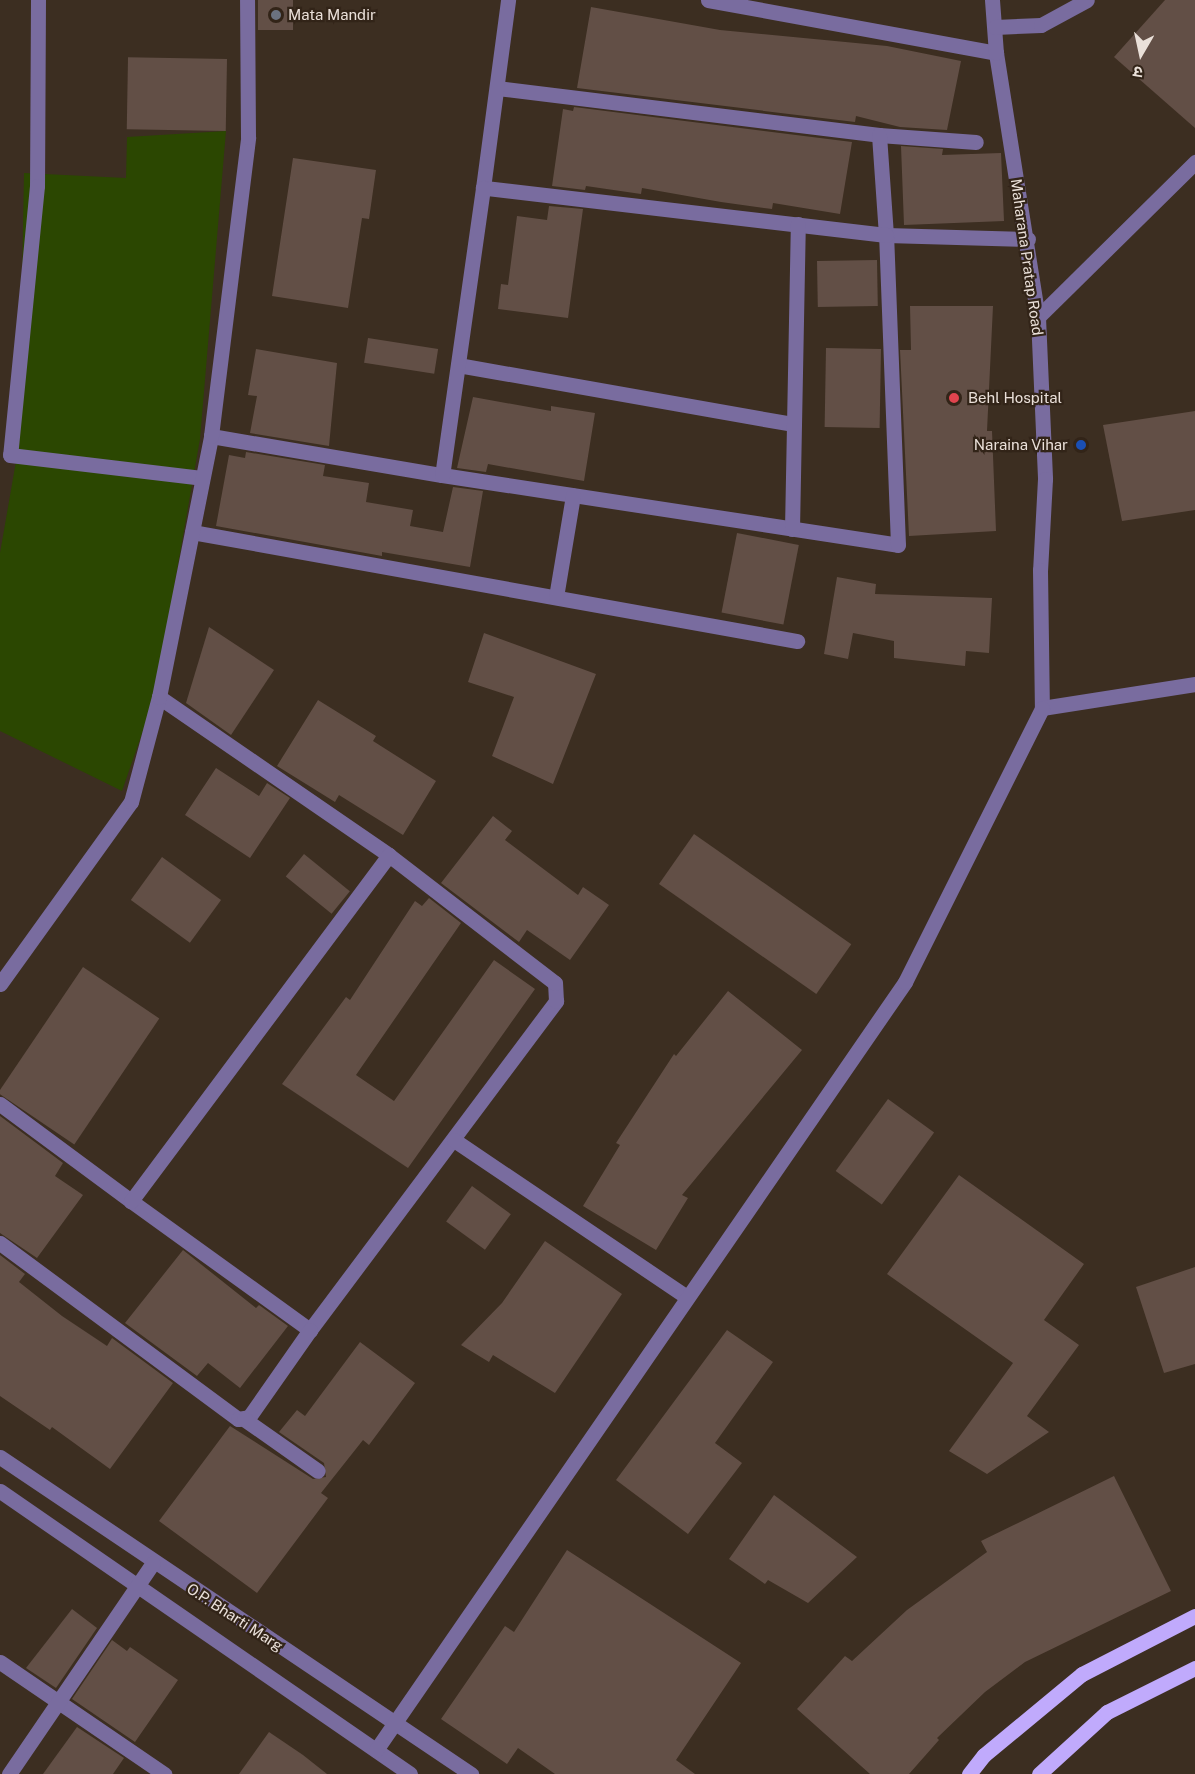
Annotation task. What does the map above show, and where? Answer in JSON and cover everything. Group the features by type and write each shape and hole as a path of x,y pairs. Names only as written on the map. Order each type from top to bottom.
{"main road":[{"path":"969,1774 984,1755 1082,1674 1195,1616"},
{"path":"1039,1774 1107,1712 1195,1668"}],"street":[{"path":"38,0 38,186 10,455 202,478"},
{"path":"0,984 132,802 159,697 211,436 248,137 247,0"},
{"path":"442,475 508,0"},
{"path":"708,0 996,53"},
{"name":"Maharana Pratap Road","path":"992,0 996,53 1028,240 1038,317 1045,479 1040,570 1042,708"},
{"path":"995,27 1041,25 1087,0"},
{"path":"497,88 879,135 976,142"},
{"path":"211,436 442,475 898,545 886,234 879,135"},
{"path":"1038,317 1195,162"},
{"path":"483,188 886,234 1028,240"},
{"path":"792,529 798,224"},
{"path":"458,365 794,424"},
{"path":"556,597 573,495"},
{"path":"192,532 797,641"},
{"path":"376,1750 685,1296 905,982 1042,708 1195,684"},
{"path":"159,697 389,855 550,977 558,991 556,1001 310,1330 249,1417 244,1419"},
{"path":"131,1201 389,855"},
{"path":"0,1104 310,1330"},
{"path":"454,1140 685,1296"},
{"path":"0,1243 229,1414 244,1419 318,1471"},
{"name":"O.P. Bharti Marg","path":"0,1457 153,1563 395,1721 471,1774"},
{"name":"O.P. Bharti Marg","path":"0,1491 138,1584 410,1774"},
{"path":"9,1774 153,1563"},
{"path":"0,1662 164,1774"}],"green space":[{"path":"226,131 200,439 155,696 122,791 0,731 0,553 19,444 24,173 126,178 127,137"}],"building":[{"name":"Mata Mandir","path":"258,0 293,0 293,30 258,30"},
{"path":"1165,0 1195,0 1195,128 1114,57"},
{"path":"591,7 720,30 887,46 961,61 947,130 900,127 856,116 855,122 577,88"},
{"path":"128,57 227,59 226,131 127,129"},
{"path":"574,107 852,142 840,214 773,203 772,209 642,188 641,194 586,186 585,190 552,186 563,109 573,111"},
{"path":"901,146 943,149 942,155 1001,153 1004,221 904,225"},
{"path":"293,158 376,170 369,219 362,218 348,308 272,296"},
{"path":"549,206 583,209 568,318 498,309 501,284 508,285 517,216 547,220"},
{"path":"877,260 878,306 818,307 817,261"},
{"path":"910,306 993,306 987,431 992,431 996,531 909,536 900,350 911,350"},
{"path":"368,338 438,349 434,374 364,363"},
{"path":"826,348 881,349 880,428 825,427"},
{"path":"256,349 337,363 329,446 250,433 257,396 248,395"},
{"path":"473,397 551,411 551,406 595,413 584,481 488,464 486,472 457,468"},
{"path":"1195,411 1195,510 1122,521 1103,425"},
{"path":"246,452 325,465 323,476 369,483 366,502 413,510 410,526 443,532 453,487 483,491 470,567 382,552 382,556 216,526 229,455 245,458"},
{"path":"737,533 799,545 783,625 722,613"},
{"path":"837,577 876,584 875,594 992,598 989,653 966,651 965,666 894,658 894,641 853,633 848,659 824,654"},
{"path":"209,627 274,670 231,735 186,703"},
{"path":"484,633 596,674 553,784 492,756 514,697 468,682"},
{"path":"318,700 376,736 373,741 436,781 403,835 339,795 335,802 277,766"},
{"path":"216,768 259,796 267,783 290,798 250,858 185,815"},
{"path":"493,816 512,831 505,840 578,895 583,887 609,905 570,960 527,930 519,942 441,883"},
{"path":"694,834 851,944 816,994 659,884"},
{"path":"304,854 350,891 332,914 286,877"},
{"path":"162,857 221,900 190,943 131,900"},
{"path":"429,898 461,923 356,1075 394,1101 494,960 535,989 408,1168 282,1084 346,997 350,1000 415,901 422,906"},
{"path":"83,967 159,1018 74,1144 0,1094 0,1090"},
{"path":"728,991 802,1050 682,1195 688,1198 656,1250 583,1206 620,1145 616,1143 674,1054 676,1056"},
{"path":"888,1099 934,1133 882,1205 836,1171"},
{"path":"0,1116 63,1163 55,1176 83,1195 37,1258 0,1233"},
{"path":"959,1175 1084,1264 1044,1320 1079,1345 1027,1416 1049,1432 987,1474 949,1451 1013,1363 887,1274"},
{"path":"472,1186 511,1214 485,1250 446,1222"},
{"path":"545,1241 622,1294 555,1393 493,1355 489,1362 461,1345 502,1303"},
{"path":"183,1250 256,1308 259,1305 288,1326 240,1388 208,1363 197,1376 125,1323"},
{"path":"0,1255 25,1274 19,1282 62,1316 107,1346 112,1338 173,1383 110,1469 52,1427 50,1430 0,1396"},
{"path":"1195,1267 1195,1364 1164,1373 1136,1287"},
{"path":"727,1330 773,1362 715,1443 742,1463 688,1534 616,1480"},
{"path":"360,1342 415,1383 369,1445 363,1440 321,1493 328,1498 257,1593 159,1521 230,1426 313,1479 326,1477 324,1463 279,1432 297,1410 305,1416"},
{"path":"1114,1476 1171,1591 1025,1662 985,1692 937,1738 939,1740 909,1774 870,1774 797,1709 845,1656 852,1661 907,1610 987,1552 981,1541"},
{"path":"774,1495 857,1557 808,1603 768,1580 765,1584 729,1559"},
{"path":"567,1550 741,1663 676,1760 695,1774 555,1774 518,1748 507,1764 441,1719 505,1626 514,1632"},
{"path":"72,1609 97,1628 56,1688 26,1668"},
{"path":"112,1640 127,1651 130,1647 178,1680 135,1742 72,1699"},
{"path":"77,1727 124,1758 113,1774 43,1774"},
{"path":"269,1732 303,1755 327,1774 239,1774"}],"place":[{"name":"Mata Mandir","path":"276,15"},
{"name":"Behl Hospital","path":"954,398"},
{"name":"Naraina Vihar","path":"1081,445"}]}
